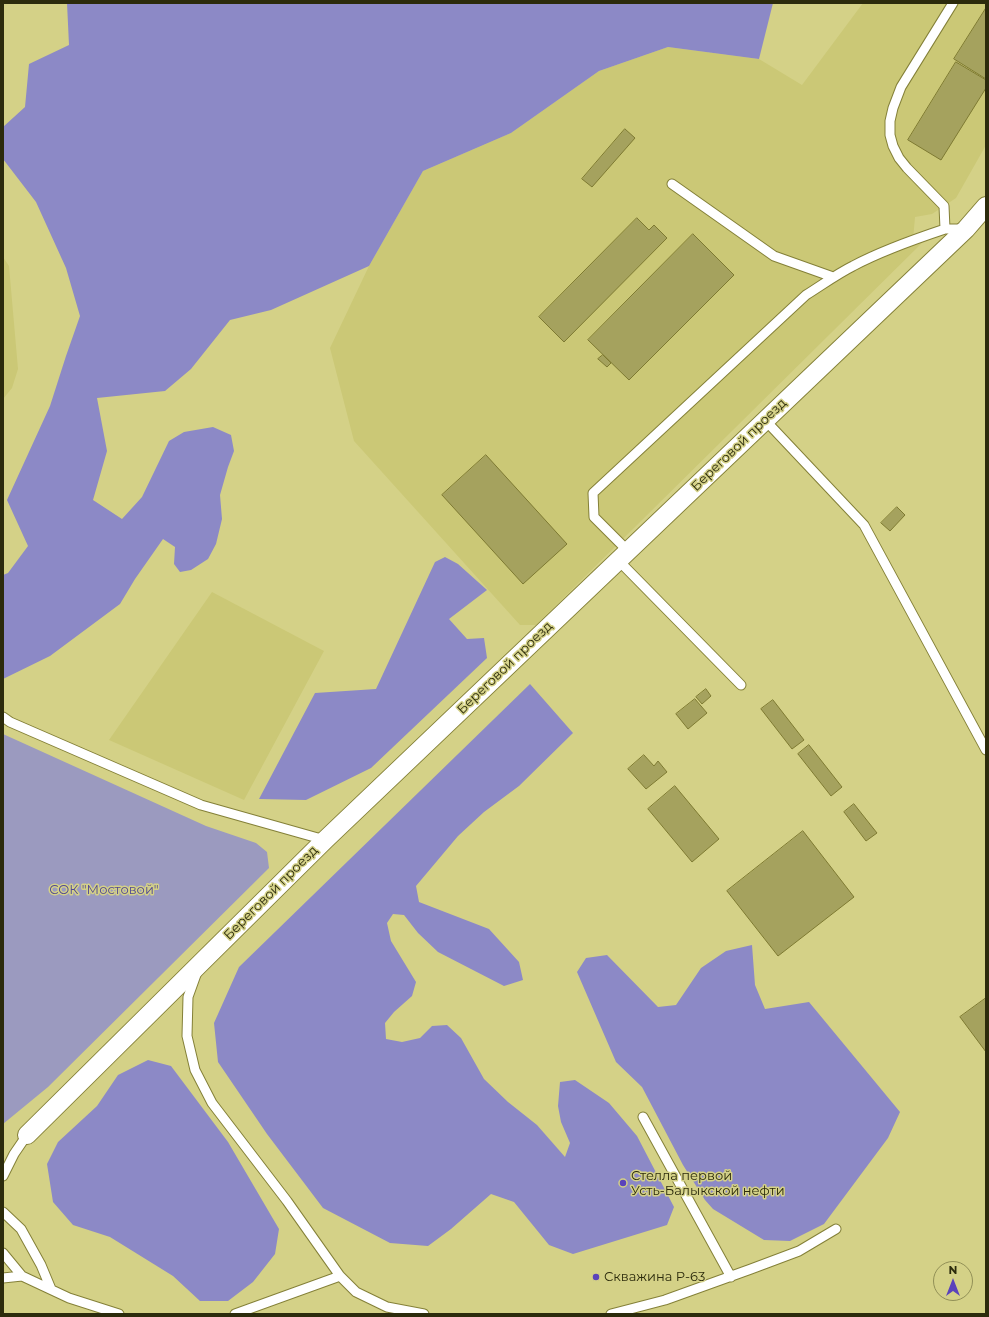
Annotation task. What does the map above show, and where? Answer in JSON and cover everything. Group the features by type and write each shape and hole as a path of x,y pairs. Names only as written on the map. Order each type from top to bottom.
{"street":[{"name":"Береговой проезд","path":"27,1135 325,840 966,228 986,206"}],"lane":[{"path":"945,229 944,206 899,158 893,146 890,135 890,121 901,87 953,3"},
{"path":"672,184 774,256 833,277"},
{"path":"741,685 623,555 594,517 593,493 806,295 833,277 855,265 891,249 945,229 966,228"},
{"path":"765,420 864,525 986,750"},
{"path":"3,717 10,722 201,805 325,840"},
{"path":"199,965 188,997 187,1036 195,1070 212,1103 287,1201 340,1276 356,1292 386,1307 424,1314"},
{"path":"643,1117 731,1277"},
{"path":"3,1176 14,1154 27,1135"},
{"path":"3,1212 21,1229 41,1265 50,1289"},
{"path":"611,1314 665,1300 731,1277 799,1251 836,1229"},
{"path":"3,1254 22,1276 70,1298 119,1314"},
{"path":"3,1278 22,1276"},
{"path":"235,1314 340,1276"}],"shaded area":[{"path":"67,3 773,3 759,59 668,47 599,71 511,133 423,171 369,266 271,310 230,320 191,369 165,391 97,398 107,451 93,500 122,519 142,497 169,441 184,432 213,427 231,435 234,451 220,495 222,519 216,544 208,559 191,570 180,572 174,564 175,547 163,539 135,579 120,604 50,656 3,679 3,575 8,573 28,546 7,500 50,406 80,316 66,268 36,202 3,159 3,127 25,107 29,64 69,45"},
{"path":"863,3 986,3 986,145 956,198 932,214 915,217 913,240 929,236 536,625 520,625 354,441 330,348 369,266 423,171 511,133 599,71 668,47 759,59 802,85"},
{"path":"3,257 9,266 18,369 12,388 3,399"},
{"path":"445,557 458,564 487,590 449,619 467,639 484,638 487,658 371,768 306,800 259,799 315,693 376,689 435,562"},
{"path":"212,592 324,651 244,800 109,740"},
{"path":"530,684 573,733 519,786 484,812 458,836 416,886 419,902 489,929 519,962 523,980 504,986 438,952 418,933 404,915 393,914 387,923 391,941 416,982 412,996 394,1012 385,1023 386,1039 402,1042 420,1038 432,1026 447,1025 461,1038 484,1079 508,1102 537,1125 565,1157 570,1143 561,1122 558,1106 560,1082 575,1080 609,1103 637,1136 674,1207 667,1225 573,1254 549,1245 514,1202 491,1194 451,1229 428,1246 390,1243 323,1208 267,1134 218,1062 214,1023 239,967"},
{"path":"752,945 755,985 765,1009 809,1002 900,1112 888,1138 824,1224 790,1241 764,1240 713,1209 705,1200 683,1165 642,1087 616,1062 577,972 586,958 607,955 658,1007 676,1005 701,968 726,951"},
{"path":"148,1060 171,1066 228,1142 279,1229 275,1254 253,1282 228,1301 200,1301 173,1276 110,1237 73,1225 53,1202 47,1164 58,1142 97,1106 118,1075"}],"green space":[{"name":"СОК \"Мостовой\"","path":"3,734 206,826 256,843 267,852 269,868 48,1087 3,1124"}],"building":[{"path":"986,8 986,79 954,59"},
{"path":"956,62 986,80 986,88 941,160 908,140"},
{"path":"625,129 635,138 592,187 582,179"},
{"path":"637,218 649,230 654,225 667,238 564,342 539,317"},
{"path":"693,234 734,275 629,380 588,340"},
{"path":"603,355 611,363 607,367 598,359"},
{"path":"486,455 567,544 523,584 442,495"},
{"path":"897,507 905,515 890,531 881,523"},
{"path":"706,689 711,696 702,704 696,697"},
{"path":"695,699 707,713 688,729 676,714"},
{"path":"773,700 804,740 792,749 761,709"},
{"path":"809,745 842,787 831,796 798,754"},
{"path":"644,755 654,766 658,761 667,772 646,789 628,769"},
{"path":"675,786 719,839 692,862 648,809"},
{"path":"854,804 877,833 866,841 844,812"},
{"path":"803,831 854,897 778,956 727,891"},
{"path":"986,998 986,1052 960,1017"}],"place":[{"name":"Стелла первой Усть-Балыкской нефти","path":"623,1183"},
{"name":"Скважина Р-63","path":"596,1277"}]}
